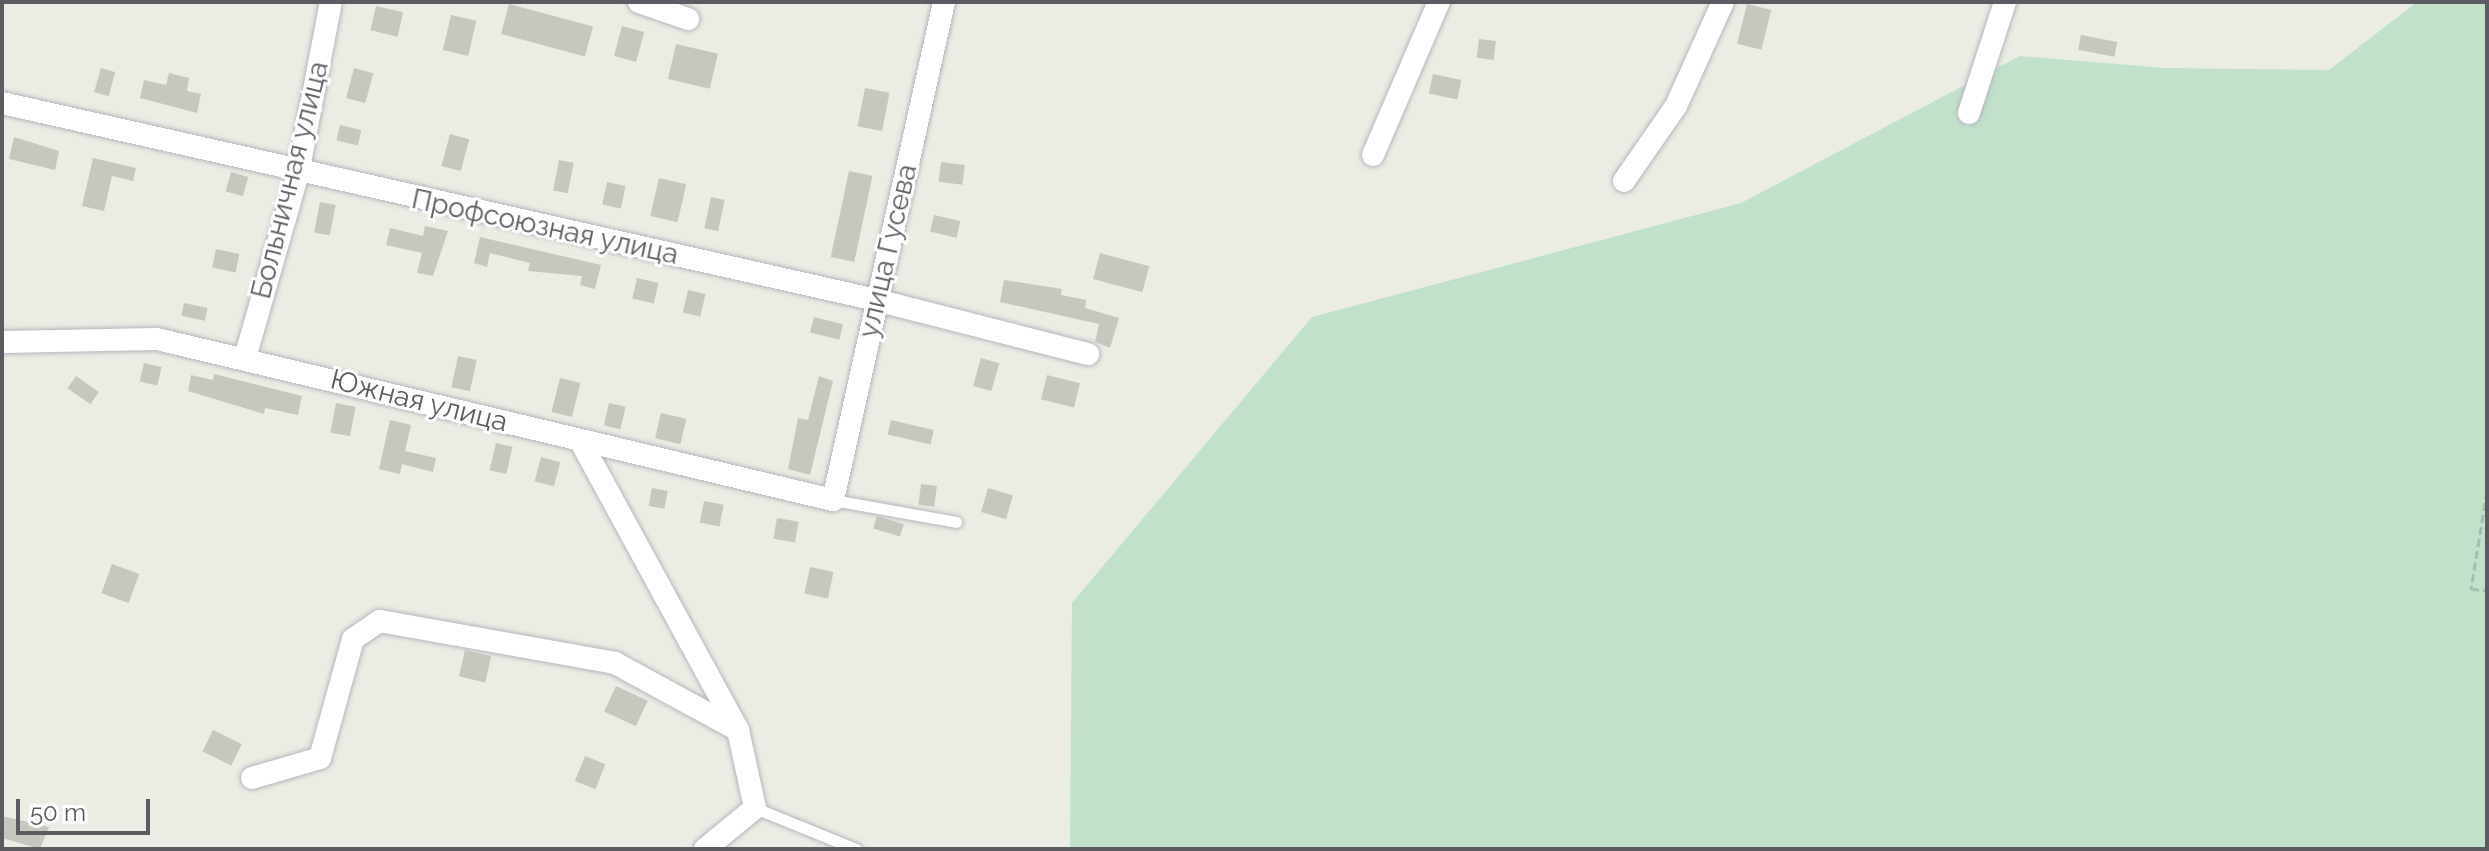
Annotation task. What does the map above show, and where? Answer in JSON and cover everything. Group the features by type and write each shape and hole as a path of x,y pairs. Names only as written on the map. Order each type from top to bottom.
{"street":[{"name":"Больничная улица","path":"245,358 298,173 331,2"},
{"path":"639,2 688,19"},
{"name":"улица Гусева","path":"833,500 944,2"},
{"path":"1373,155 1439,2"},
{"path":"1624,181 1676,106 1723,2"},
{"path":"1969,113 2005,2"},
{"name":"Профсоюзная улица","path":"2,103 298,173 876,300 1088,354"},
{"name":"Южная улица","path":"2,342 157,339 245,358 582,444 833,500"},
{"path":"582,444 738,730 755,808 705,849"},
{"path":"252,778 320,758 353,639 380,621 615,663 738,730"}],"lane":[{"path":"833,500 956,522"},
{"path":"755,808 856,849"}],"path":[{"path":"2487,491 2471,589 2487,590"}],"green space":[{"path":"2417,2 2487,2 2487,849 1070,849 1072,603 1312,317 1741,203 2020,56 2165,68 2329,70"}],"building":[{"path":"509,4 593,27 585,56 501,34"},
{"path":"1747,4 1771,10 1761,50 1737,44"},
{"path":"376,6 403,12 398,37 370,30"},
{"path":"451,15 476,21 468,56 443,50"},
{"path":"622,26 644,32 636,62 614,56"},
{"path":"2081,35 2117,42 2114,57 2078,50"},
{"path":"1479,39 1496,41 1494,60 1477,58"},
{"path":"676,44 718,54 710,89 668,79"},
{"path":"101,68 115,72 109,96 94,92"},
{"path":"354,68 373,73 365,103 346,98"},
{"path":"169,73 189,78 187,91 201,94 197,113 140,98 144,80 166,85"},
{"path":"1433,74 1461,80 1457,100 1429,94"},
{"path":"865,88 890,93 882,131 858,126"},
{"path":"340,125 361,130 358,146 336,141"},
{"path":"450,134 469,139 461,171 441,166"},
{"path":"14,137 59,151 55,170 9,159"},
{"path":"93,158 136,168 133,181 112,176 104,211 82,206"},
{"path":"559,160 574,163 568,193 553,190"},
{"path":"941,162 965,165 962,185 939,182"},
{"path":"849,171 872,176 854,262 831,257"},
{"path":"231,172 248,177 243,196 225,191"},
{"path":"659,178 686,184 678,222 650,216"},
{"path":"607,182 626,186 621,208 602,204"},
{"path":"711,197 725,200 718,231 704,228"},
{"path":"320,202 336,205 330,235 314,232"},
{"path":"934,215 960,221 956,238 930,232"},
{"path":"425,226 448,231 433,276 417,273 422,253 386,245 390,228 423,236"},
{"path":"480,237 601,265 595,289 580,285 582,276 528,271 530,263 490,253 487,267 474,263"},
{"path":"216,249 239,254 236,273 212,268"},
{"path":"1100,253 1149,266 1142,292 1093,279"},
{"path":"637,278 658,283 654,303 632,298"},
{"path":"1004,280 1062,289 1061,295 1086,300 1085,308 1119,318 1110,348 1095,342 1099,324 1000,302"},
{"path":"688,290 706,294 700,316 683,312"},
{"path":"184,303 207,308 205,321 181,316"},
{"path":"814,317 843,324 839,340 810,333"},
{"path":"458,356 477,360 470,391 451,387"},
{"path":"981,358 999,363 991,391 973,386"},
{"path":"144,363 162,367 157,386 140,382"},
{"path":"214,374 302,396 298,415 265,408 264,414 188,391 191,375 213,380"},
{"path":"1047,375 1080,383 1074,407 1041,399"},
{"path":"76,376 99,392 90,404 67,388"},
{"path":"819,376 833,381 810,475 788,469 798,418 808,420"},
{"path":"560,378 580,383 572,417 552,412"},
{"path":"336,403 356,407 350,436 330,432"},
{"path":"609,403 626,407 620,429 604,425"},
{"path":"661,413 686,419 680,444 655,438"},
{"path":"390,420 411,425 405,451 436,458 433,472 402,464 400,474 379,469"},
{"path":"891,420 934,430 930,445 888,435"},
{"path":"496,443 513,447 506,474 490,470"},
{"path":"541,457 560,462 554,486 535,481"},
{"path":"921,484 937,486 934,507 918,505"},
{"path":"652,488 668,491 664,509 649,506"},
{"path":"988,488 1013,495 1006,519 981,512"},
{"path":"704,501 724,505 719,526 700,523"},
{"path":"877,516 904,524 900,537 873,528"},
{"path":"777,518 799,522 795,543 773,539"},
{"path":"112,564 139,574 129,603 101,593"},
{"path":"810,567 833,572 828,598 804,593"},
{"path":"465,650 491,656 485,682 459,676"},
{"path":"616,686 648,701 636,726 604,711"},
{"path":"213,730 242,744 231,766 202,752"},
{"path":"585,756 605,764 595,789 575,781"},
{"path":"2,816 49,827 40,849 2,838"}]}
